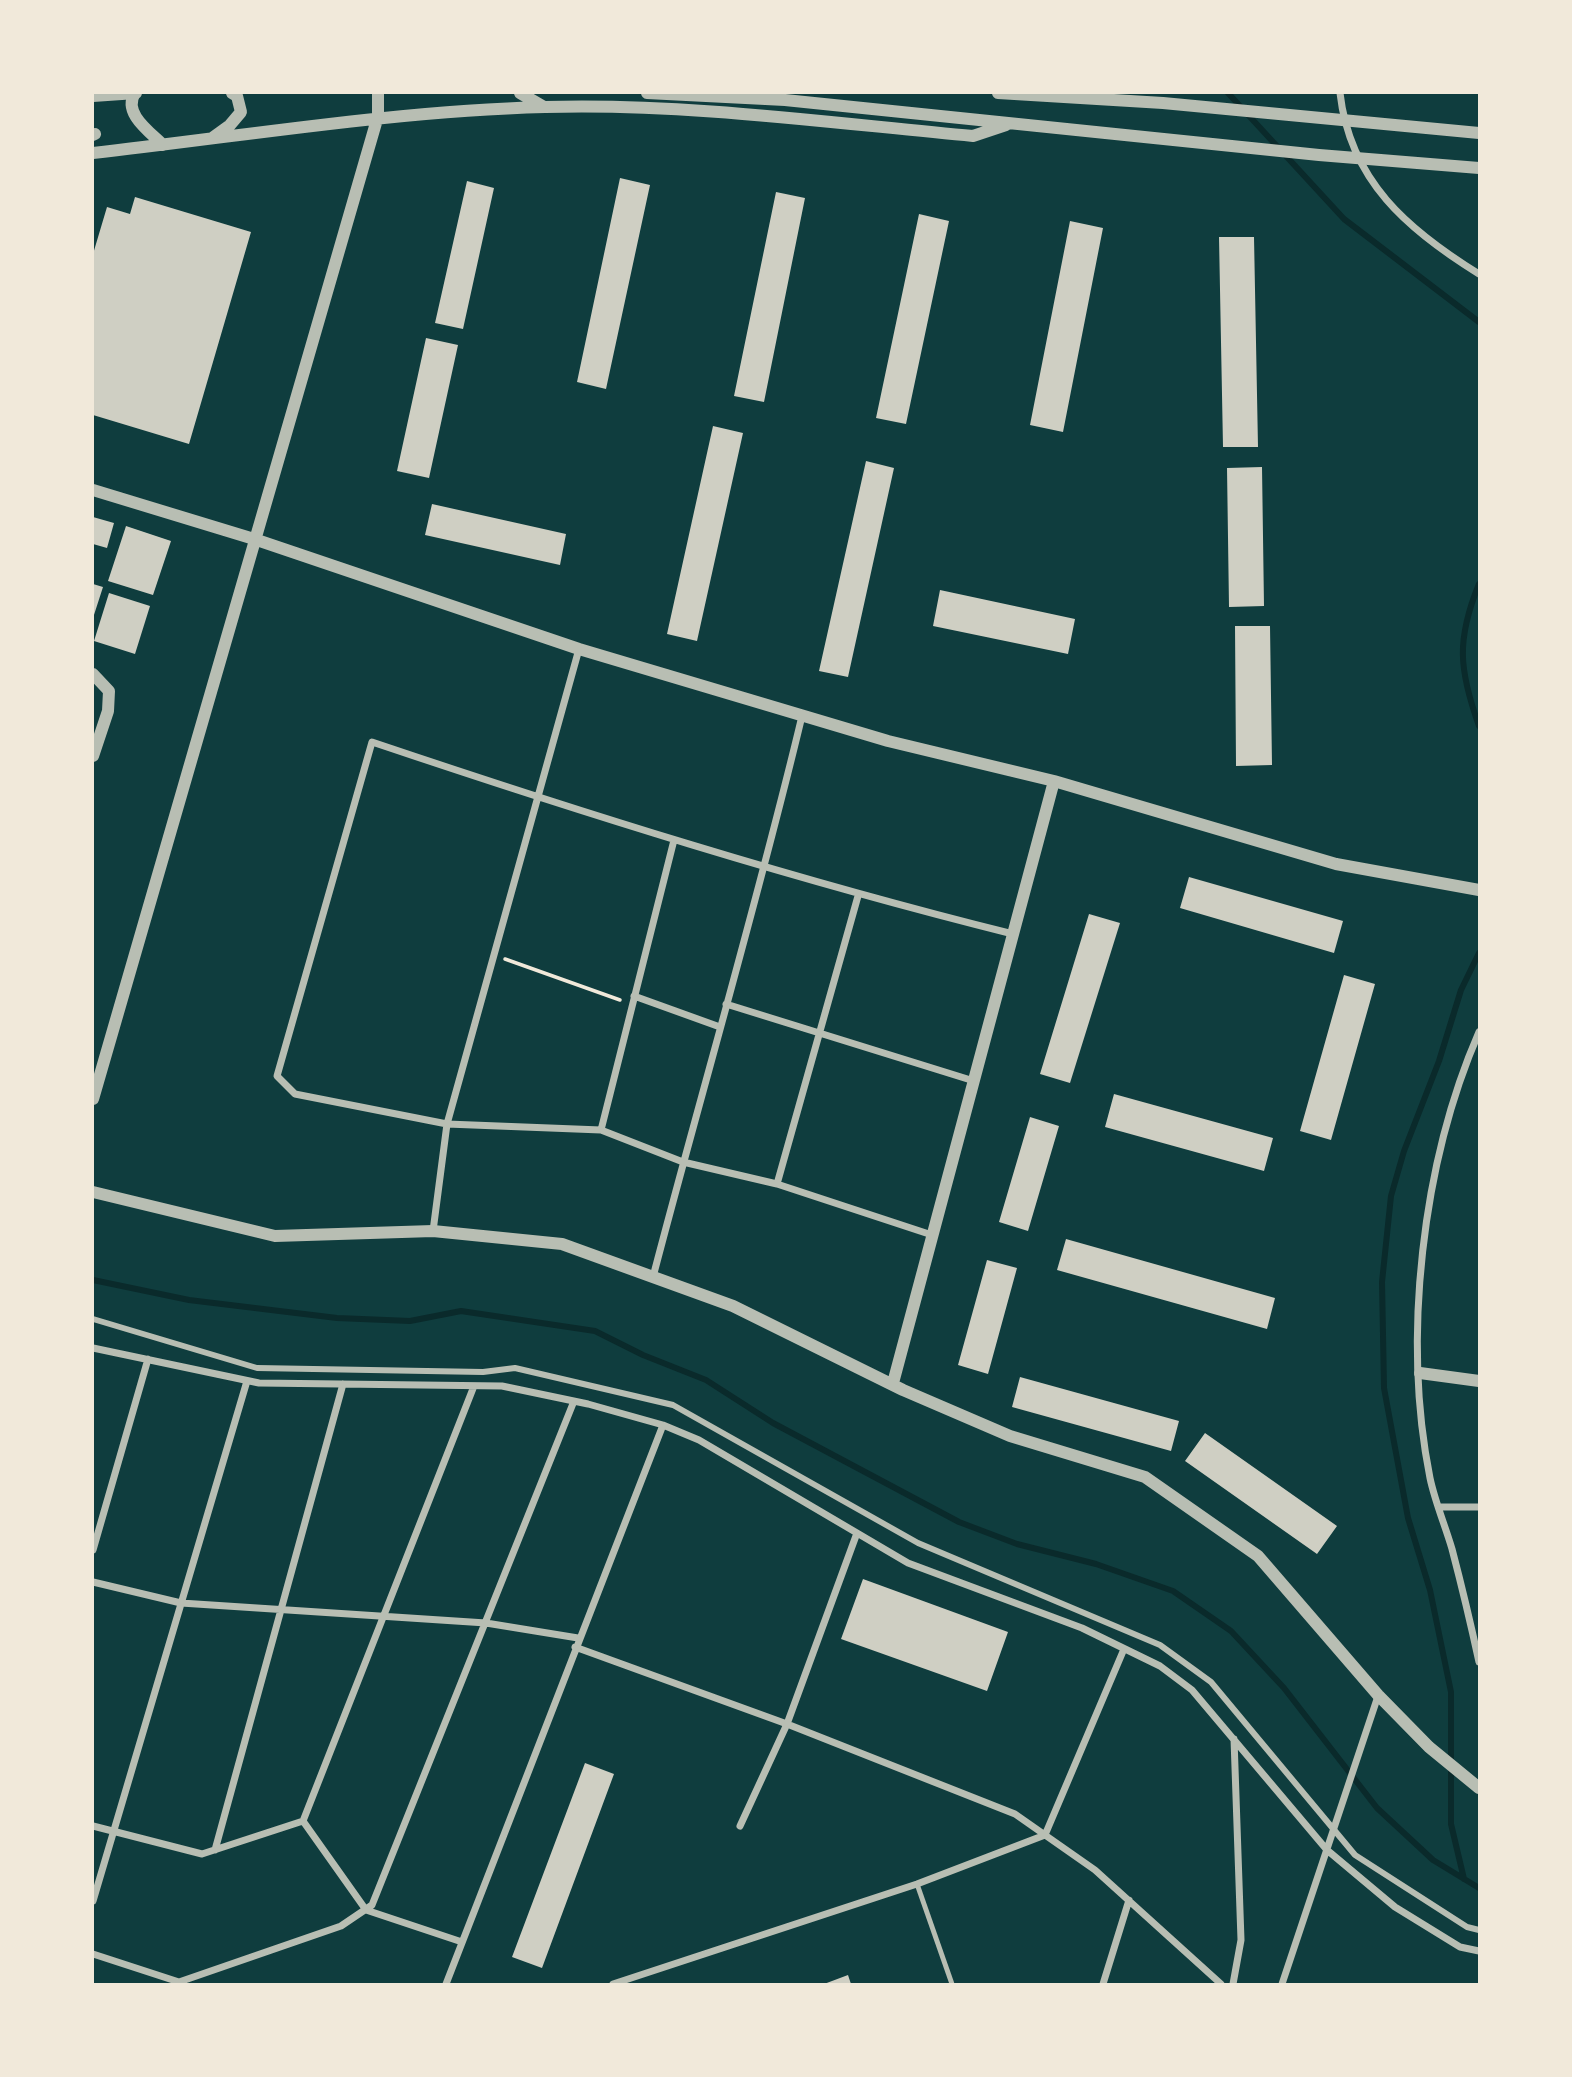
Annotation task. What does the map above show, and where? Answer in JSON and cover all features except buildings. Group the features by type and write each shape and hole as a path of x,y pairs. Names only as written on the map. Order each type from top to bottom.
{"street":[{"path":"135,93 131,99 132,111 163,145"},
{"path":"93,96 135,93"},
{"path":"209,140 230,125 241,112 237,96 232,93"},
{"path":"93,1099 378,116 378,93"},
{"path":"520,93 545,107"},
{"path":"647,93 785,100 1006,125 1479,168"},
{"path":"998,93 1218,109 1479,133"},
{"path":"1340,93 1343,122 1357,158 1388,205 1441,250 1479,274"},
{"path":"93,153 378,116 545,107 737,115 972,135 1006,125"},
{"path":"93,490 254,538 579,649 888,741 1054,781 1336,864 1479,890"},
{"path":"433,1231 447,1124 579,649"},
{"path":"93,674 108,691 108,711 93,756"},
{"path":"653,1277 726,1004 766,867 802,716"},
{"path":"932,1235 777,1184 683,1162 601,1130 447,1124 295,1094 277,1076 372,742 537,798 859,896 1013,934"},
{"path":"893,1383 1054,781"},
{"path":"601,1130 674,839"},
{"path":"777,1184 859,896"},
{"path":"633,1000 720,1027"},
{"path":"726,1004 974,1081"},
{"path":"1479,1032 1447,1129 1431,1200 1417,1286 1420,1373 1429,1466 1479,1662"},
{"path":"93,1192 275,1236 433,1231 562,1244 733,1306 1010,1436 1145,1477 1258,1556 1378,1695 1429,1747 1479,1788"},
{"path":"93,1319 257,1368 483,1372 515,1368 673,1405 918,1543 1160,1645 1211,1682 1355,1855 1467,1927 1479,1930"},
{"path":"93,1348 247,1381 502,1386 574,1401 663,1425 699,1440 908,1563 1082,1628 1160,1666 1192,1690 1327,1850 1395,1907 1461,1947 1479,1951"},
{"path":"93,1550 148,1359"},
{"path":"1420,1373 1479,1381"},
{"path":"93,1901 247,1381"},
{"path":"215,1850 343,1384"},
{"path":"303,1821 474,1386"},
{"path":"93,1954 179,1983 341,1926 372,1905 574,1401"},
{"path":"446,1984 578,1638 663,1425"},
{"path":"1439,1507 1479,1507"},
{"path":"740,1826 787,1724 857,1532"},
{"path":"93,1582 181,1603 281,1612 486,1623 578,1638"},
{"path":"575,1647 787,1724 1015,1814 1095,1870 1221,1984"},
{"path":"613,1984 917,1884 1045,1835 1124,1649"},
{"path":"1282,1984 1378,1695"},
{"path":"1233,1984 1241,1940 1234,1739"},
{"path":"93,1826 202,1854 303,1821"},
{"path":"303,1821 366,1910 462,1942"},
{"path":"1103,1984 1129,1900"}],"lane":[{"path":"917,1884 952,1984"}],"path":[{"path":"493,955 633,1000"}],"waterway":[{"path":"1228,93 1344,219 1479,322"},
{"path":"1479,584 1466,622 1463,655 1467,688 1479,726"},
{"path":"1464,1879 1451,1824 1451,1692 1430,1590 1408,1518 1384,1388 1382,1282 1391,1196 1404,1151 1439,1061 1461,990 1479,953"},
{"path":"93,1280 189,1300 337,1318 410,1321 461,1311 595,1331 643,1355 706,1380 773,1423 959,1522 1017,1544 1096,1564 1173,1591 1231,1631 1284,1688 1377,1808 1433,1860 1479,1888"}]}
